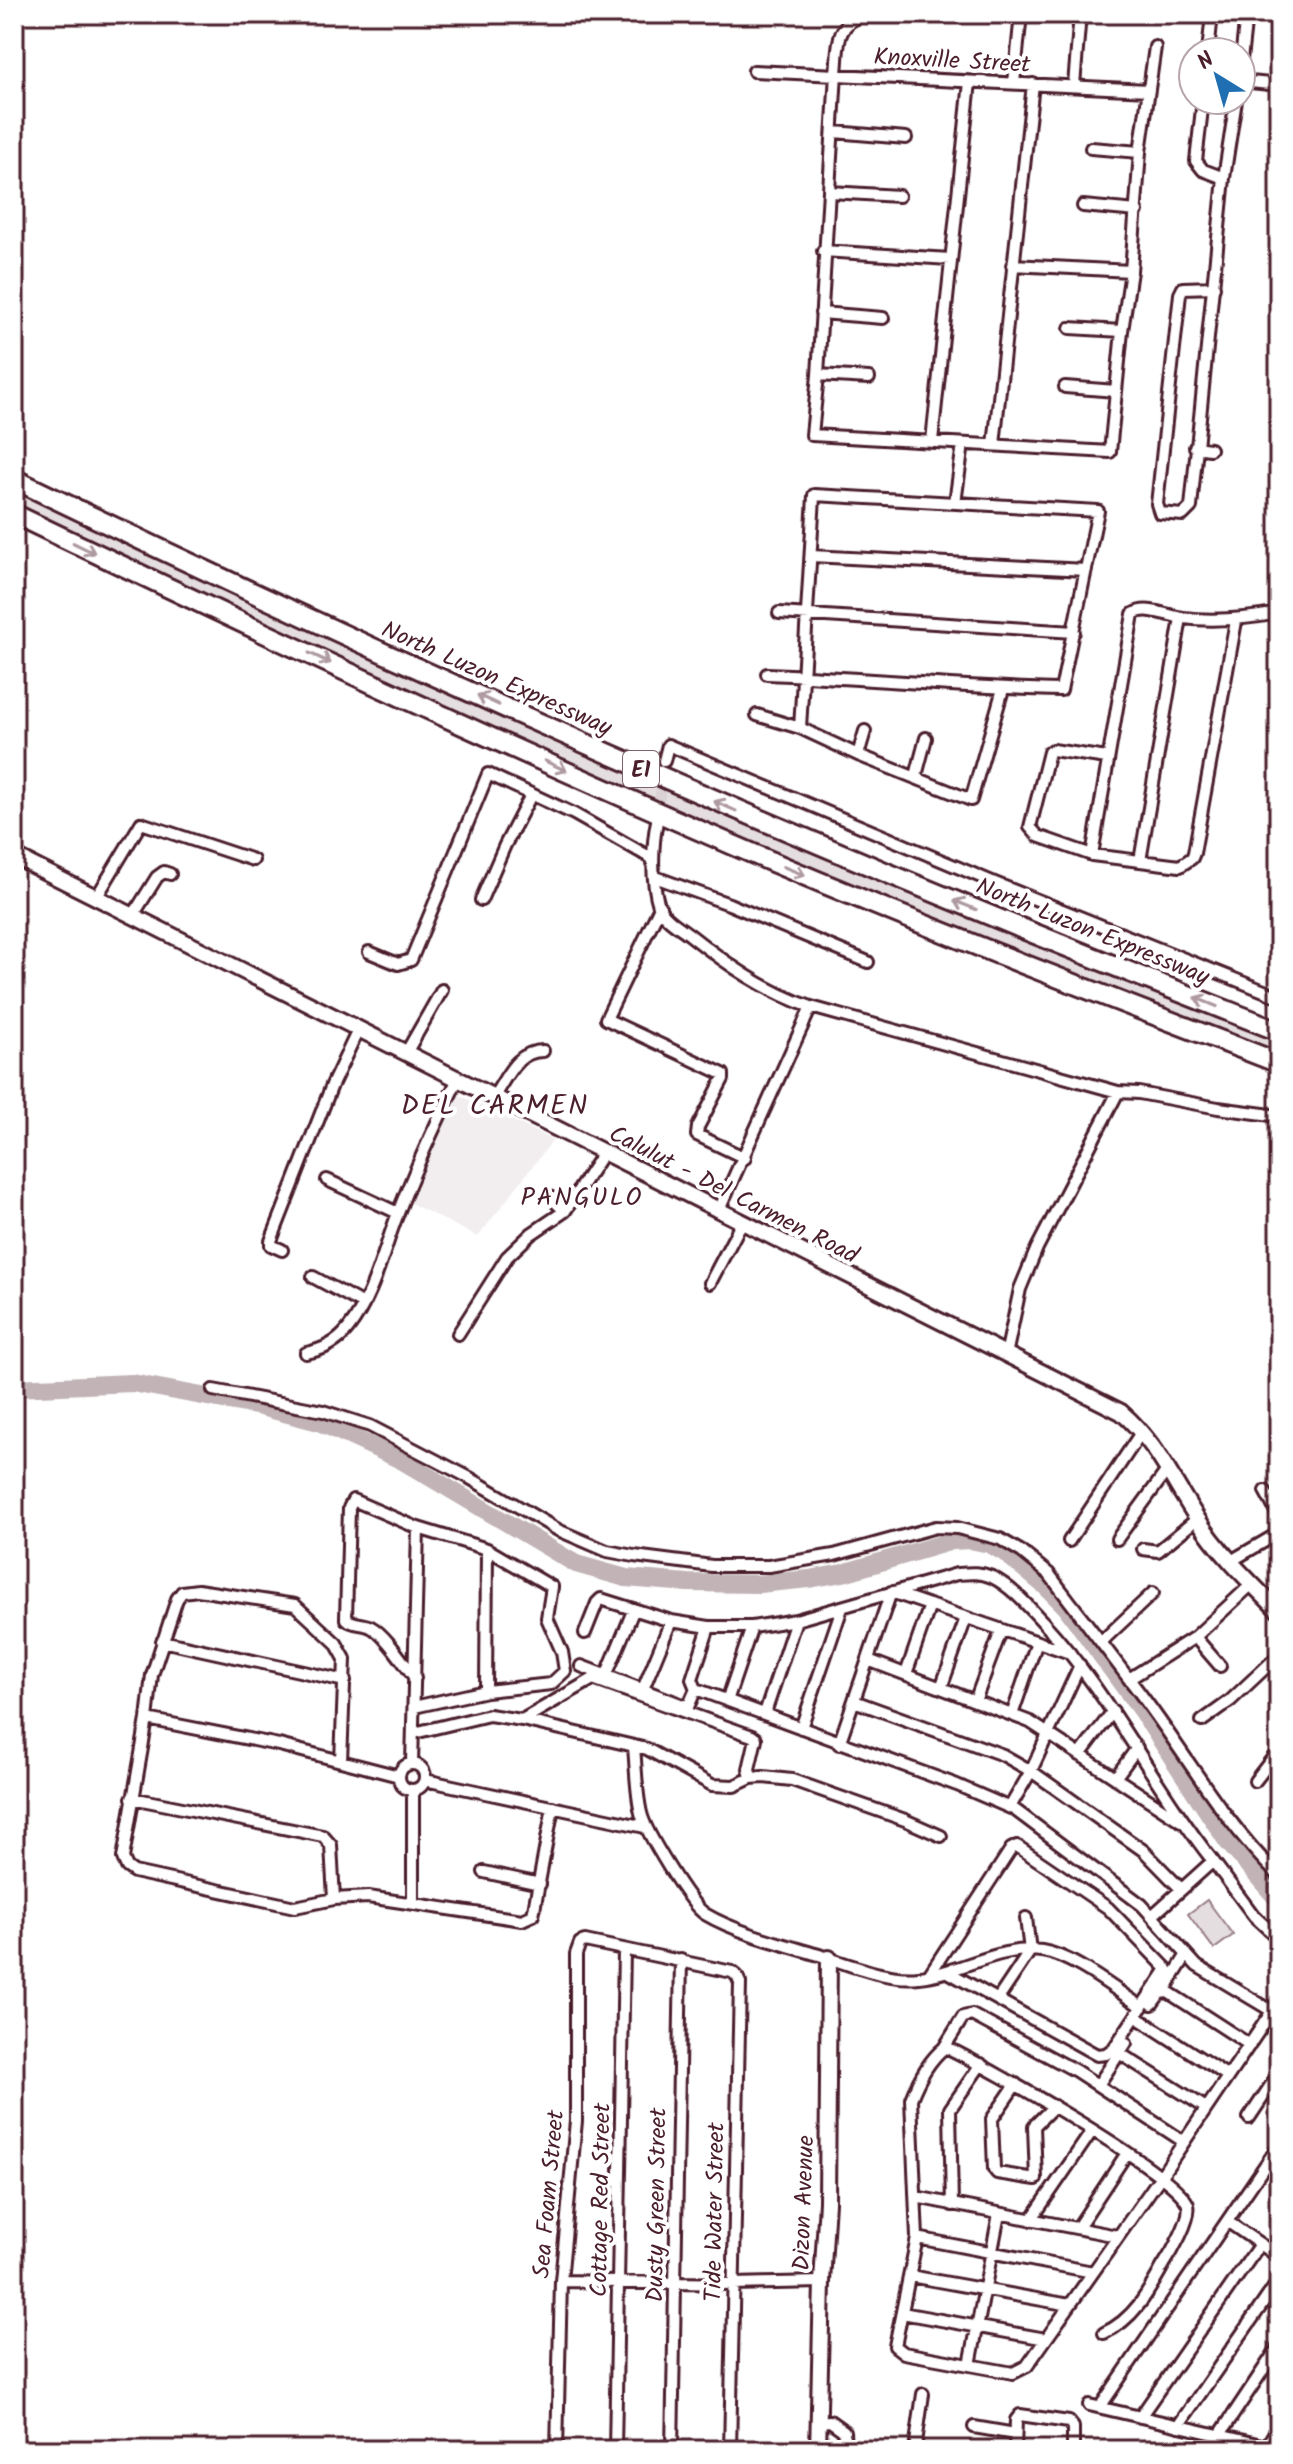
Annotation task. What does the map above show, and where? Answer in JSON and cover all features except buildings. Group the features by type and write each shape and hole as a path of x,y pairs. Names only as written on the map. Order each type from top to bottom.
{"highway":[{"name":"North Luzon Expressway","path":"14,479 158,549 766,824 1279,1031"},
{"name":"E1","path":"14,514 674,819 792,870 1279,1063"}],"main road":[{"name":"Calulut - Del Carmen Road","path":"14,856 1108,1405 1142,1431 1197,1519 1231,1561 1279,1611"},
{"name":"Dizon Avenue","path":"818,2450 827,2202 829,1958"}],"street":[{"path":"864,14 847,22 841,31 812,435 1110,452 1131,271 1140,152 1155,47"},
{"path":"1014,83 1021,14"},
{"path":"1074,85 1080,14"},
{"path":"1210,36 1212,14"},
{"path":"1244,36 1246,14"},
{"name":"Knoxville Street","path":"754,71 1149,90"},
{"path":"932,441 970,82"},
{"path":"1257,83 1279,85"},
{"path":"994,445 1033,84"},
{"path":"1201,116 1196,161 1203,170 1224,178"},
{"path":"1214,287 1188,286 1180,294 1157,504 1160,513 1183,515 1191,507 1195,447 1214,287 1224,178 1234,116"},
{"path":"834,132 906,138"},
{"path":"1091,148 1140,152"},
{"path":"830,192 899,196"},
{"path":"1083,206 1137,211"},
{"path":"823,251 950,259"},
{"path":"1012,265 1131,271"},
{"path":"821,313 883,318"},
{"path":"1070,328 1122,331"},
{"path":"818,375 869,378"},
{"path":"1065,387 1116,391"},
{"path":"955,503 963,444"},
{"path":"1195,447 1210,449"},
{"path":"767,674 803,675 1003,689 1061,690 1098,511 814,495 805,614 803,675 800,728"},
{"path":"811,556 1086,570"},
{"path":"1092,855 1133,614 1142,610 1181,618 1236,621 1279,613"},
{"path":"779,613 1074,632"},
{"path":"1140,861 1181,618"},
{"path":"1107,758 1053,750 1049,752 1030,827 1038,836 1092,855 1180,866 1192,858 1236,621"},
{"path":"757,715 800,728 971,800 1003,689"},
{"path":"858,755 865,731"},
{"path":"916,776 926,738"},
{"path":"664,761 668,745 1010,889 1279,997"},
{"path":"369,952 398,964 411,960 488,774 574,814 653,859"},
{"path":"481,900 531,795"},
{"path":"657,821 653,859 660,907 678,927 736,971 766,988 811,1007 1118,1092 1279,1116"},
{"path":"96,898 141,823 253,860"},
{"path":"132,917 157,877 164,872 170,874"},
{"path":"655,877 868,962"},
{"path":"660,907 606,1019 723,1074 697,1135 745,1158"},
{"path":"406,1053 442,990"},
{"path":"719,1210 811,1007"},
{"path":"282,1250 271,1245 271,1241 332,1085 359,1028"},
{"path":"494,1096 519,1058 543,1051"},
{"path":"306,1353 320,1350 346,1332 363,1304 398,1213 458,1079"},
{"path":"1006,1355 1020,1289 1058,1204 1118,1092"},
{"path":"458,1334 507,1257 519,1244 565,1211 603,1153"},
{"path":"327,1180 398,1213"},
{"path":"550,1197 565,1211"},
{"path":"710,1283 742,1222"},
{"path":"313,1277 363,1304"},
{"path":"213,1390 323,1411 370,1426 456,1470 558,1530 607,1551 712,1566 769,1566 834,1555 936,1527 976,1532 1000,1539 1049,1574 1156,1712 1242,1833 1279,1876"},
{"path":"1069,1541 1142,1431"},
{"path":"1117,1539 1168,1469"},
{"path":"1265,1491 1279,1517"},
{"path":"414,1707 486,1691 551,1684 565,1671 562,1652 547,1618 551,1586 487,1549 418,1528 353,1500 349,1504 346,1619 352,1624 370,1626 415,1678"},
{"path":"1143,1549 1158,1551 1197,1519"},
{"path":"412,1764 418,1528"},
{"path":"1231,1561 1279,1533"},
{"path":"486,1691 487,1549"},
{"path":"585,1633 601,1599 671,1621 709,1627 752,1627 796,1620 957,1574 976,1572 991,1577 1023,1601 1080,1665 1137,1748 1182,1823 1254,1916 1279,1939"},
{"path":"1129,1679 1195,1637 1252,1584"},
{"path":"341,1761 345,1659 336,1643 295,1605 189,1589 182,1592 152,1675 123,1858 127,1867 134,1872 295,1907 334,1899 368,1897 522,1920 533,1915 553,1807"},
{"path":"891,1592 1070,1653"},
{"path":"839,1744 891,1592"},
{"path":"1101,1642 1153,1593"},
{"path":"906,1674 930,1605"},
{"path":"801,1728 842,1608"},
{"path":"606,1676 633,1611"},
{"path":"941,1688 966,1618"},
{"path":"765,1713 796,1620"},
{"path":"643,1689 671,1621"},
{"path":"581,1666 688,1707 696,1689 692,1679 709,1627"},
{"path":"728,1698 752,1627"},
{"path":"975,1701 1001,1631"},
{"path":"1195,1637 1220,1666"},
{"path":"162,1641 345,1681"},
{"path":"1012,1715 1037,1642"},
{"path":"1202,1721 1230,1701 1279,1655"},
{"path":"868,1660 1012,1715 1049,1734 1182,1823"},
{"path":"1010,1807 1031,1771 1080,1665"},
{"path":"522,1720 593,1679 755,1738 749,1769 751,1778"},
{"path":"696,1689 728,1698 839,1744 1010,1807 1127,1892 1197,1966 1276,2006 1161,2176 1027,2366 1013,2373 899,2350 895,2340 917,2238 911,2099 918,2082 963,2017 972,2015 1098,2085 1183,2141"},
{"path":"854,1701 1003,1755 1031,1771 1144,1851 1181,1889"},
{"path":"1080,1755 1113,1711"},
{"path":"414,1733 489,1715 522,1720 647,1749 712,1785 734,1786 751,1778 763,1777 792,1780 941,1836"},
{"path":"147,1719 279,1745 399,1776"},
{"path":"634,1747 645,1827 681,1888 703,1912 756,1935 891,1976 917,1978 948,1972 1016,1950 1064,1958 1142,2007"},
{"path":"1115,1778 1137,1748"},
{"path":"1255,1781 1279,1750"},
{"path":"412,1764 421,1767 425,1780 421,1788 413,1791 404,1788 399,1776 403,1768 412,1764"},
{"path":"425,1780 645,1827"},
{"path":"413,1791 413,1902"},
{"path":"132,1798 323,1836 331,1845 334,1899"},
{"path":"929,1975 988,1881 1011,1849 1017,1846 1108,1908 1165,1966 1166,1972 1114,2048 1106,2054 1097,2055 948,1972"},
{"path":"1152,1916 1213,1861"},
{"path":"484,1872 540,1884"},
{"path":"998,1999 1030,1951 1026,1918"},
{"name":"Sea Foam Street","path":"557,2450 561,2281 576,2121 576,1954 580,1943 592,1941 624,1951"},
{"path":"624,1951 681,1960"},
{"name":"Cottage Red Street","path":"615,2450 624,1951"},
{"path":"1098,2085 1186,1956"},
{"name":"Tide Water Street","path":"681,1960 732,1972 740,1983 730,2450"},
{"name":"Dusty Green Street","path":"672,2450 681,1960"},
{"path":"1164,1991 1250,2045"},
{"path":"1141,2020 1228,2076"},
{"path":"944,2048 981,2064 1054,2106 1161,2176 1186,2201 1188,2213 1173,2250 1141,2302 1129,2317 1104,2333"},
{"path":"1119,2053 1206,2108"},
{"path":"952,2205 950,2109 981,2064"},
{"path":"1249,2118 1279,2073"},
{"path":"1016,2084 992,2119 994,2169 997,2173 1038,2178 1052,2186"},
{"path":"1038,2178 1034,2126 1054,2106"},
{"path":"1031,2220 1092,2131"},
{"path":"1279,2145 1228,2222 1095,2406 1279,2449"},
{"path":"1078,2227 1127,2153"},
{"path":"916,2200 921,2198 1117,2236"},
{"path":"970,2365 999,2214"},
{"path":"1228,2222 1279,2257"},
{"path":"917,2238 1093,2272"},
{"path":"1140,2417 1260,2244"},
{"path":"910,2276 1070,2305"},
{"path":"1178,2426 1279,2280"},
{"path":"561,2281 822,2282"},
{"path":"902,2313 1046,2339"},
{"path":"1219,2436 1279,2346"},
{"path":"915,2450 923,2394"},
{"path":"1015,2450 1018,2415 1072,2424 1073,2450"},
{"path":"818,2422 830,2421 844,2431 845,2450"},
{"path":"1267,2445 1279,2426"},
{"path":"974,2427 1015,2434"}],"shaded area":[{"path":"14,487 1279,1037 1279,1060 745,842 376,678 14,507"},
{"path":"455,1093 553,1140 478,1237 410,1203"},
{"path":"1207,1900 1233,1935 1214,1949 1188,1914"}],"waterway":[{"path":"14,1388 132,1383 261,1407 319,1422 401,1460 576,1564 626,1578 759,1584 843,1573 952,1541 970,1540 989,1544 1005,1553 1066,1607 1143,1713 1227,1841 1279,1901"}],"tunnel":[{"path":"658,815 662,775"}],"district":[{"name":"DEL CARMEN","path":"495,1104"},
{"name":"PANGULO","path":"582,1196"}]}
